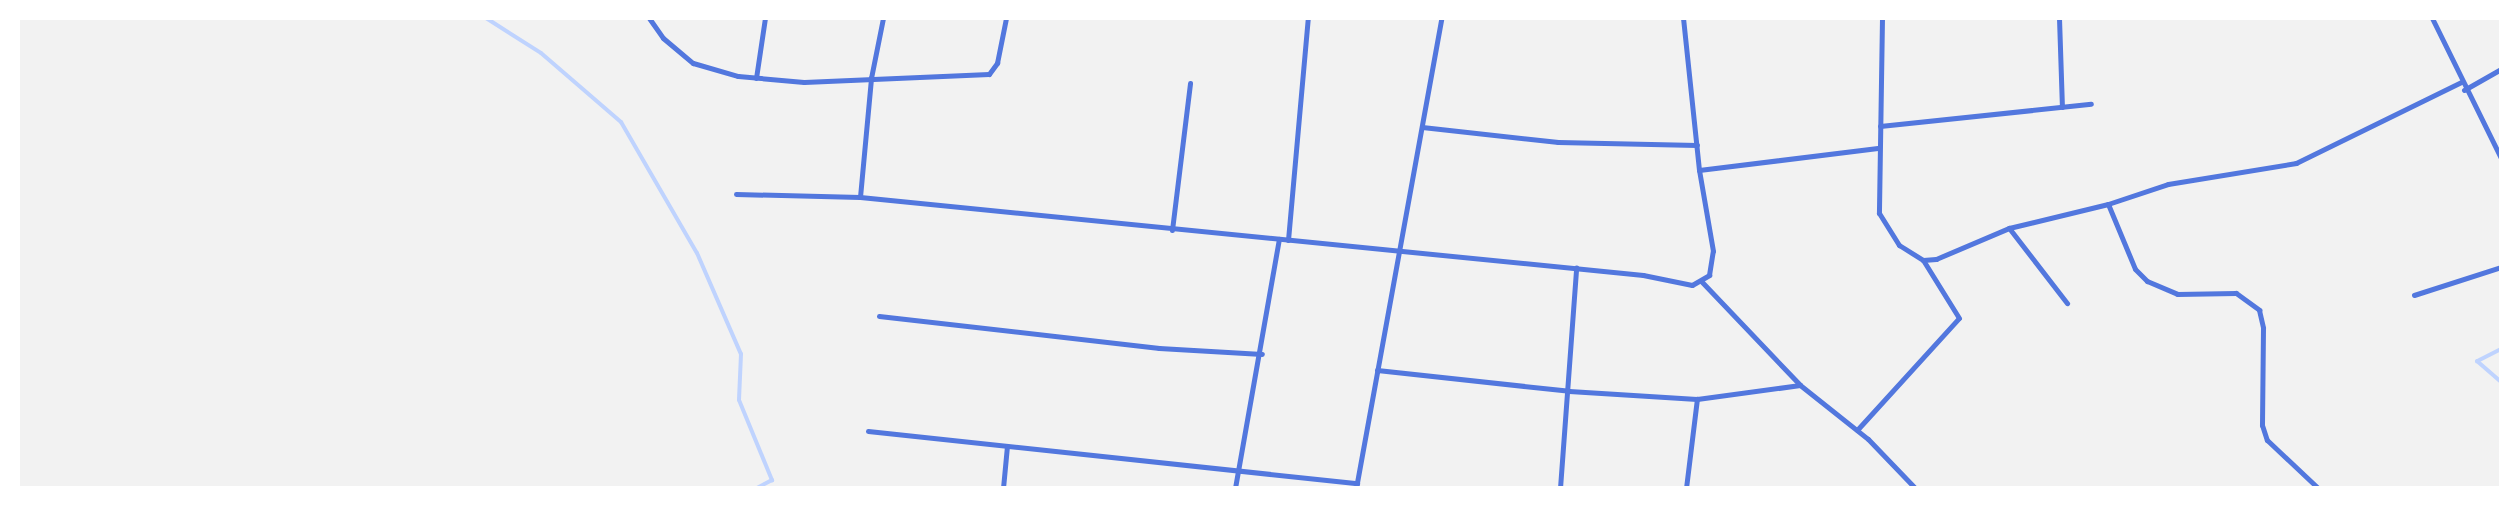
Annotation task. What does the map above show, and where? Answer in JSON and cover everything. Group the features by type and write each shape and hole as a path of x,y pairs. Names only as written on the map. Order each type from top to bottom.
{"street":[{"path":"649,18 663,38 693,63 756,78 804,82 989,74 997,63 1006,18"},
{"path":"756,78 765,18"},
{"path":"860,197 871,78 883,18"},
{"path":"1288,240 1308,18"},
{"path":"868,431 1239,469 1357,485 1442,18"},
{"path":"736,194 860,197 1172,230 1643,275 1692,285 1702,282 1709,275 1713,251 1699,170 1683,18"},
{"path":"1857,430 1959,318 1923,260 1899,245 1884,227 1877,198 1882,18"},
{"path":"2060,18 2062,107"},
{"path":"2432,18 2464,90 2501,158"},
{"path":"2464,90 2501,69"},
{"path":"1923,260 1936,260 2009,228 2108,204 2184,180 2296,163 2461,82"},
{"path":"1172,230 1190,83"},
{"path":"1880,126 2091,104"},
{"path":"1422,127 1558,142 1697,145"},
{"path":"1699,170 1878,148"},
{"path":"2108,204 2135,269 2147,281 2177,294 2236,293 2259,310 2263,328 2262,425 2267,440 2318,488"},
{"path":"2009,228 2067,303"},
{"path":"1235,488 1262,354 1279,239"},
{"path":"2414,295 2501,267"},
{"path":"1560,488 1569,391 1576,268"},
{"path":"1702,282 1800,385 1857,430 1915,488"},
{"path":"879,316 1159,348 1262,354"},
{"path":"1377,370 1569,391 1697,399 1800,385"},
{"path":"1686,488 1697,399"},
{"path":"1003,488 1007,446"}],"waterway":[{"path":"486,18 541,53 621,122 697,253 741,354 739,400 772,480 757,488"},
{"path":"2501,349 2477,361 2501,382"}]}
